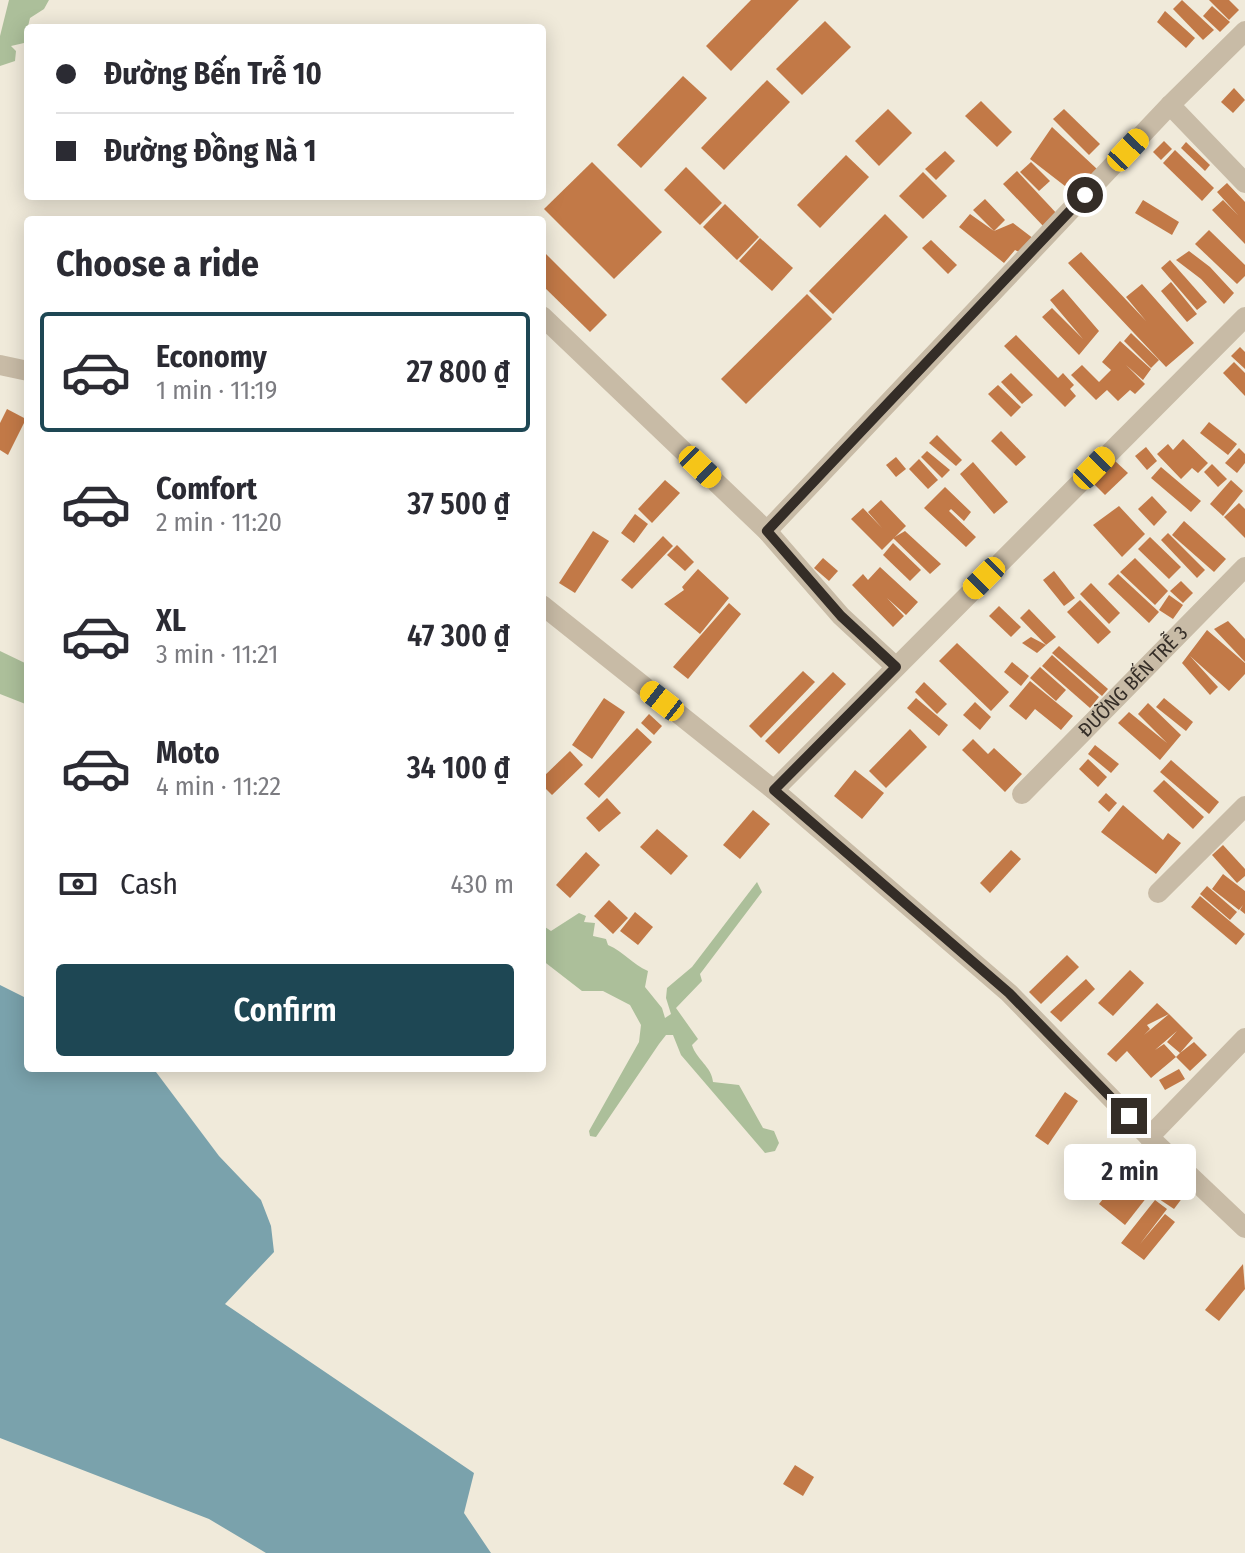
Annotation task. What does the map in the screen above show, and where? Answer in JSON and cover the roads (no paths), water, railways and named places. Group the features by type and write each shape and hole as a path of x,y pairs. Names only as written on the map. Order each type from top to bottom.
{"street":[{"path":"767,531 1170,105 1245,31"},
{"path":"1170,105 1245,183"},
{"path":"774,790 1245,317"},
{"path":"546,320 767,531 841,616 896,667"},
{"path":"0,365 24,370"},
{"name":"ĐƯỜNG BẾN TRỄ 3","path":"1022,794 1245,567"},
{"path":"546,608 774,790 1009,993 1149,1137 1245,1228"},
{"path":"1158,893 1245,806"},
{"path":"1149,1137 1245,1038"}],"water":[{"path":"0,985 24,997 24,1072 156,1072 219,1156 261,1200 271,1226 274,1252 225,1304 474,1473 464,1513 491,1553 266,1553 209,1519 0,1438"}]}
